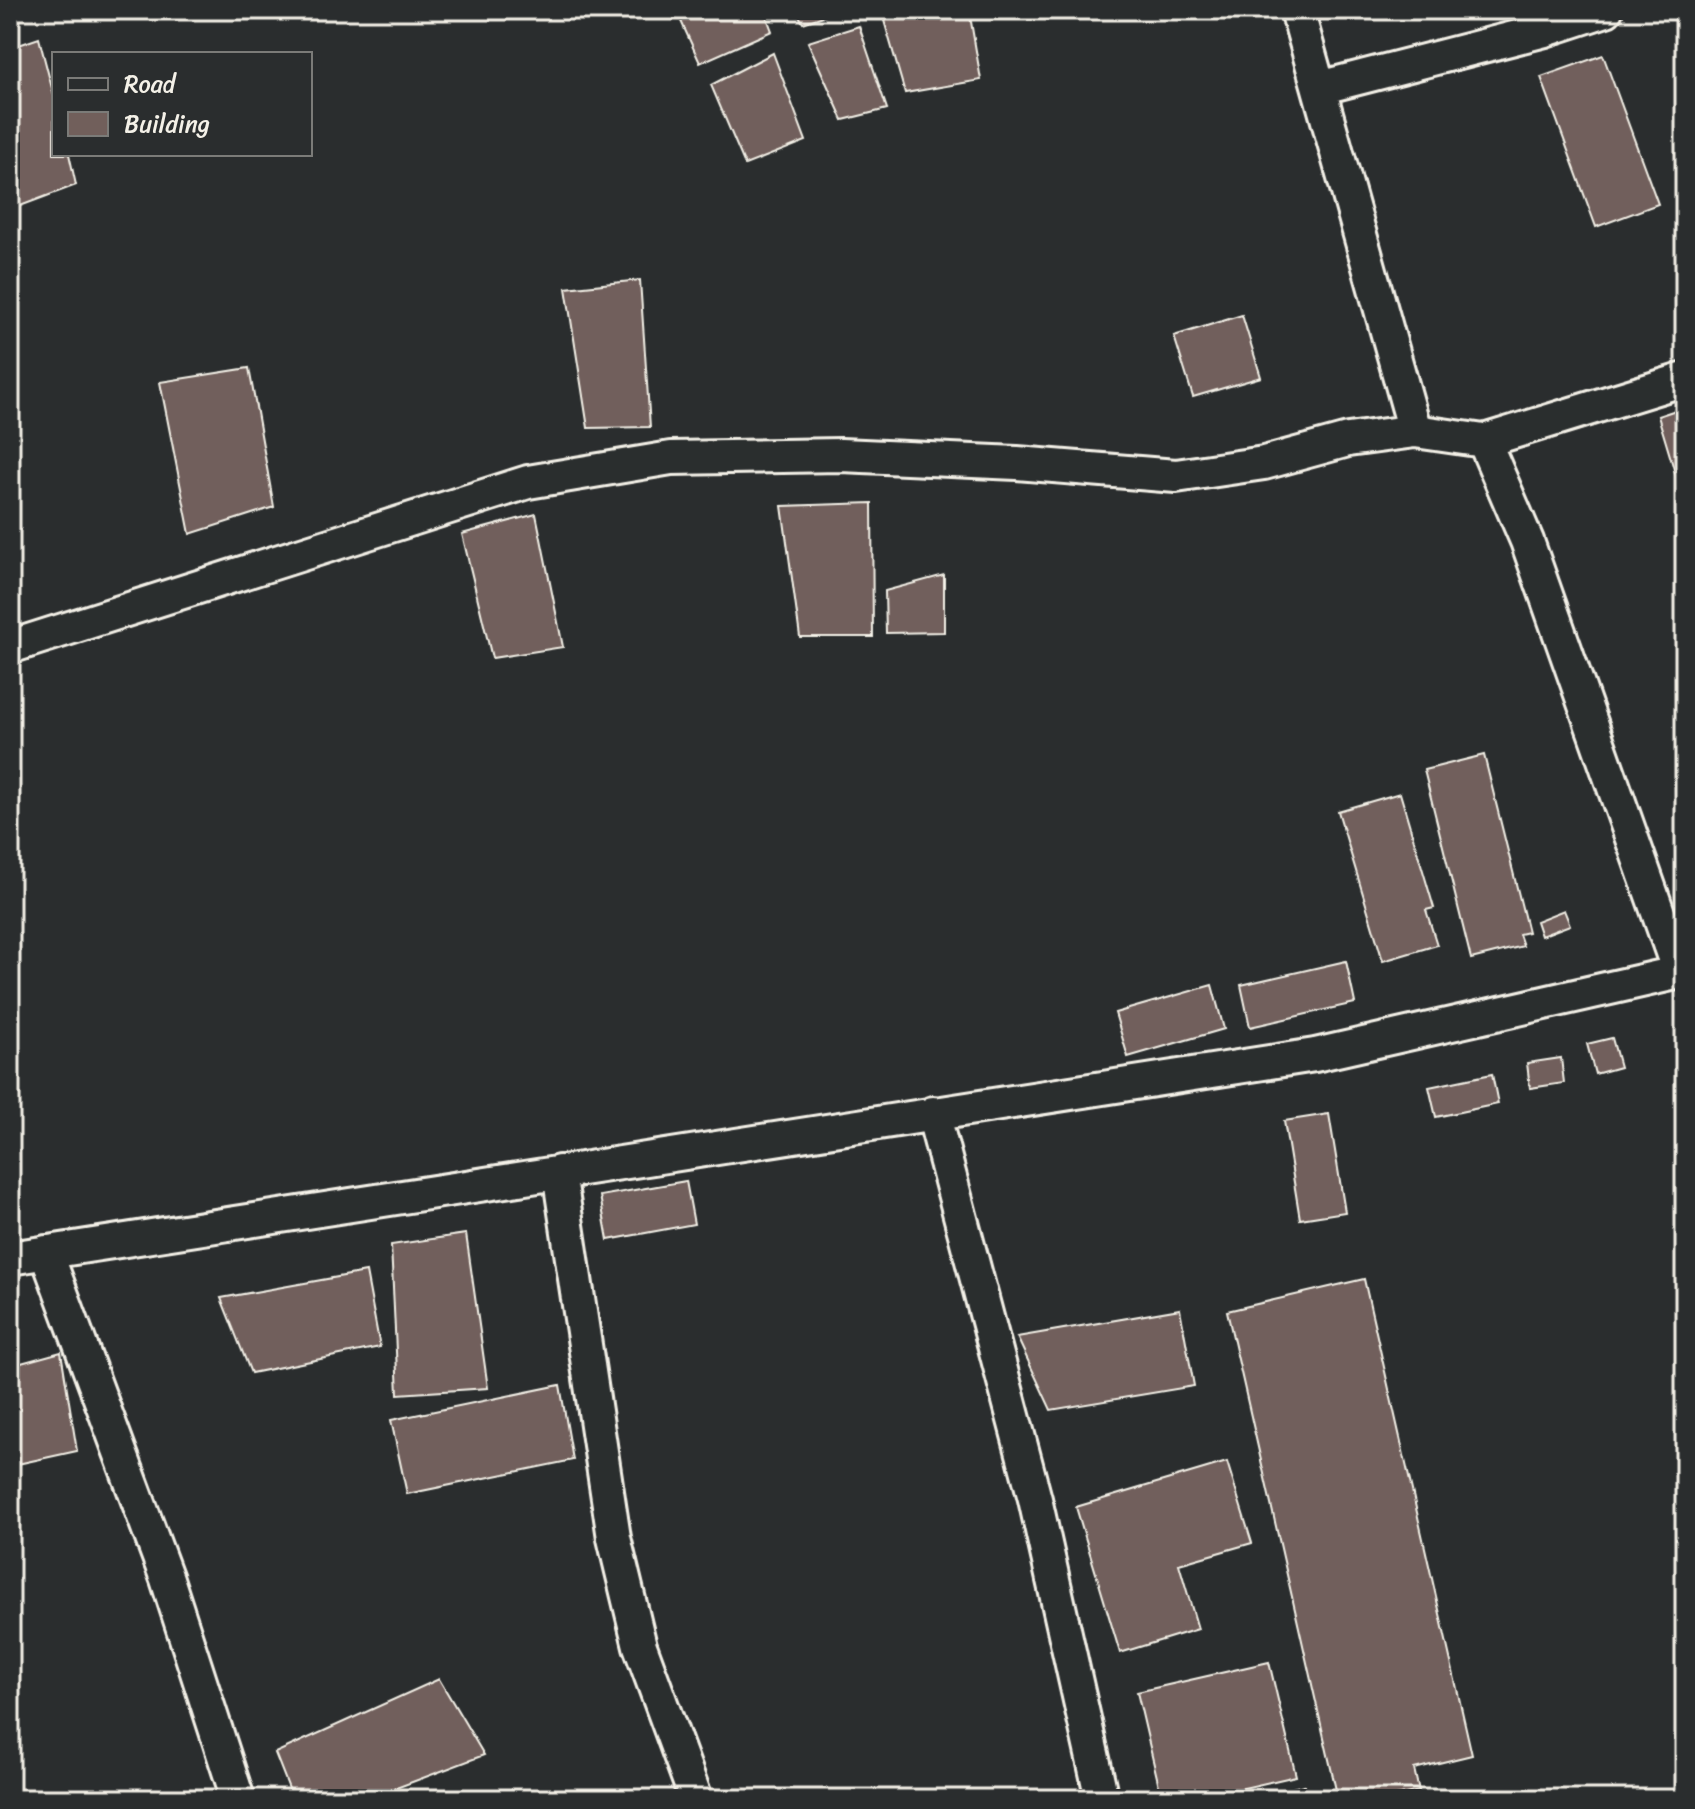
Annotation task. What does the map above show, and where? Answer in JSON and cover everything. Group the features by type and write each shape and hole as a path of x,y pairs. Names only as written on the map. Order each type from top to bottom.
{"street":[{"path":"1297,10 1415,431"},
{"path":"1319,88 1545,30 1606,10"},
{"path":"10,647 528,482 671,458 841,455 1017,463 1176,476 1264,463 1348,440 1415,431 1484,441 1685,379"},
{"path":"10,1258 1315,1055 1682,972 1527,541 1484,441"},
{"path":"933,1113 1035,1499 1102,1799"},
{"path":"559,1172 614,1538 640,1646 696,1799"},
{"path":"46,1252 167,1579 238,1799"}],"building":[{"path":"676,10 764,10 772,31 700,63"},
{"path":"796,10 841,10 803,23"},
{"path":"881,10 969,10 981,80 905,93"},
{"path":"859,26 887,109 843,120 808,42"},
{"path":"39,38 52,88 52,156 69,156 76,185 15,208 10,192 10,48"},
{"path":"773,53 806,141 745,165 711,85"},
{"path":"1603,55 1658,204 1596,227 1541,77"},
{"path":"640,280 650,427 588,428 566,288"},
{"path":"10,301 19,359 10,361"},
{"path":"1242,315 1261,377 1193,397 1174,336"},
{"path":"249,368 274,507 190,534 160,382"},
{"path":"1685,407 1685,498 1683,499 1658,416"},
{"path":"872,503 873,637 800,637 782,506"},
{"path":"536,514 563,647 492,658 462,534"},
{"path":"944,575 944,632 886,633 885,591"},
{"path":"1484,755 1528,932 1519,934 1523,946 1471,959 1424,770"},
{"path":"1400,793 1434,908 1426,910 1437,945 1383,961 1338,811"},
{"path":"1564,910 1570,925 1541,936 1536,921"},
{"path":"1346,961 1355,1003 1250,1027 1241,985"},
{"path":"1212,985 1224,1029 1128,1057 1115,1013"},
{"path":"1612,1038 1620,1067 1595,1074 1587,1044"},
{"path":"1561,1058 1564,1083 1530,1088 1527,1063"},
{"path":"1492,1074 1498,1104 1436,1117 1429,1087"},
{"path":"1329,1114 1345,1212 1300,1219 1284,1121"},
{"path":"686,1181 694,1224 608,1240 600,1196"},
{"path":"466,1234 488,1388 398,1394 391,1245"},
{"path":"366,1272 380,1347 251,1373 221,1298"},
{"path":"1364,1279 1472,1755 1414,1769 1419,1791 1382,1799 1338,1799 1227,1311"},
{"path":"1180,1309 1194,1386 1051,1410 1017,1337"},
{"path":"61,1352 77,1451 13,1465 10,1446 10,1366"},
{"path":"560,1385 573,1460 407,1494 391,1420"},
{"path":"1227,1462 1252,1543 1179,1564 1198,1629 1120,1653 1076,1507"},
{"path":"1269,1662 1296,1776 1196,1799 1162,1799 1137,1692"},
{"path":"439,1679 484,1755 367,1799 293,1799 275,1753"},
{"path":"1304,1785 1308,1799 1250,1799"}]}
